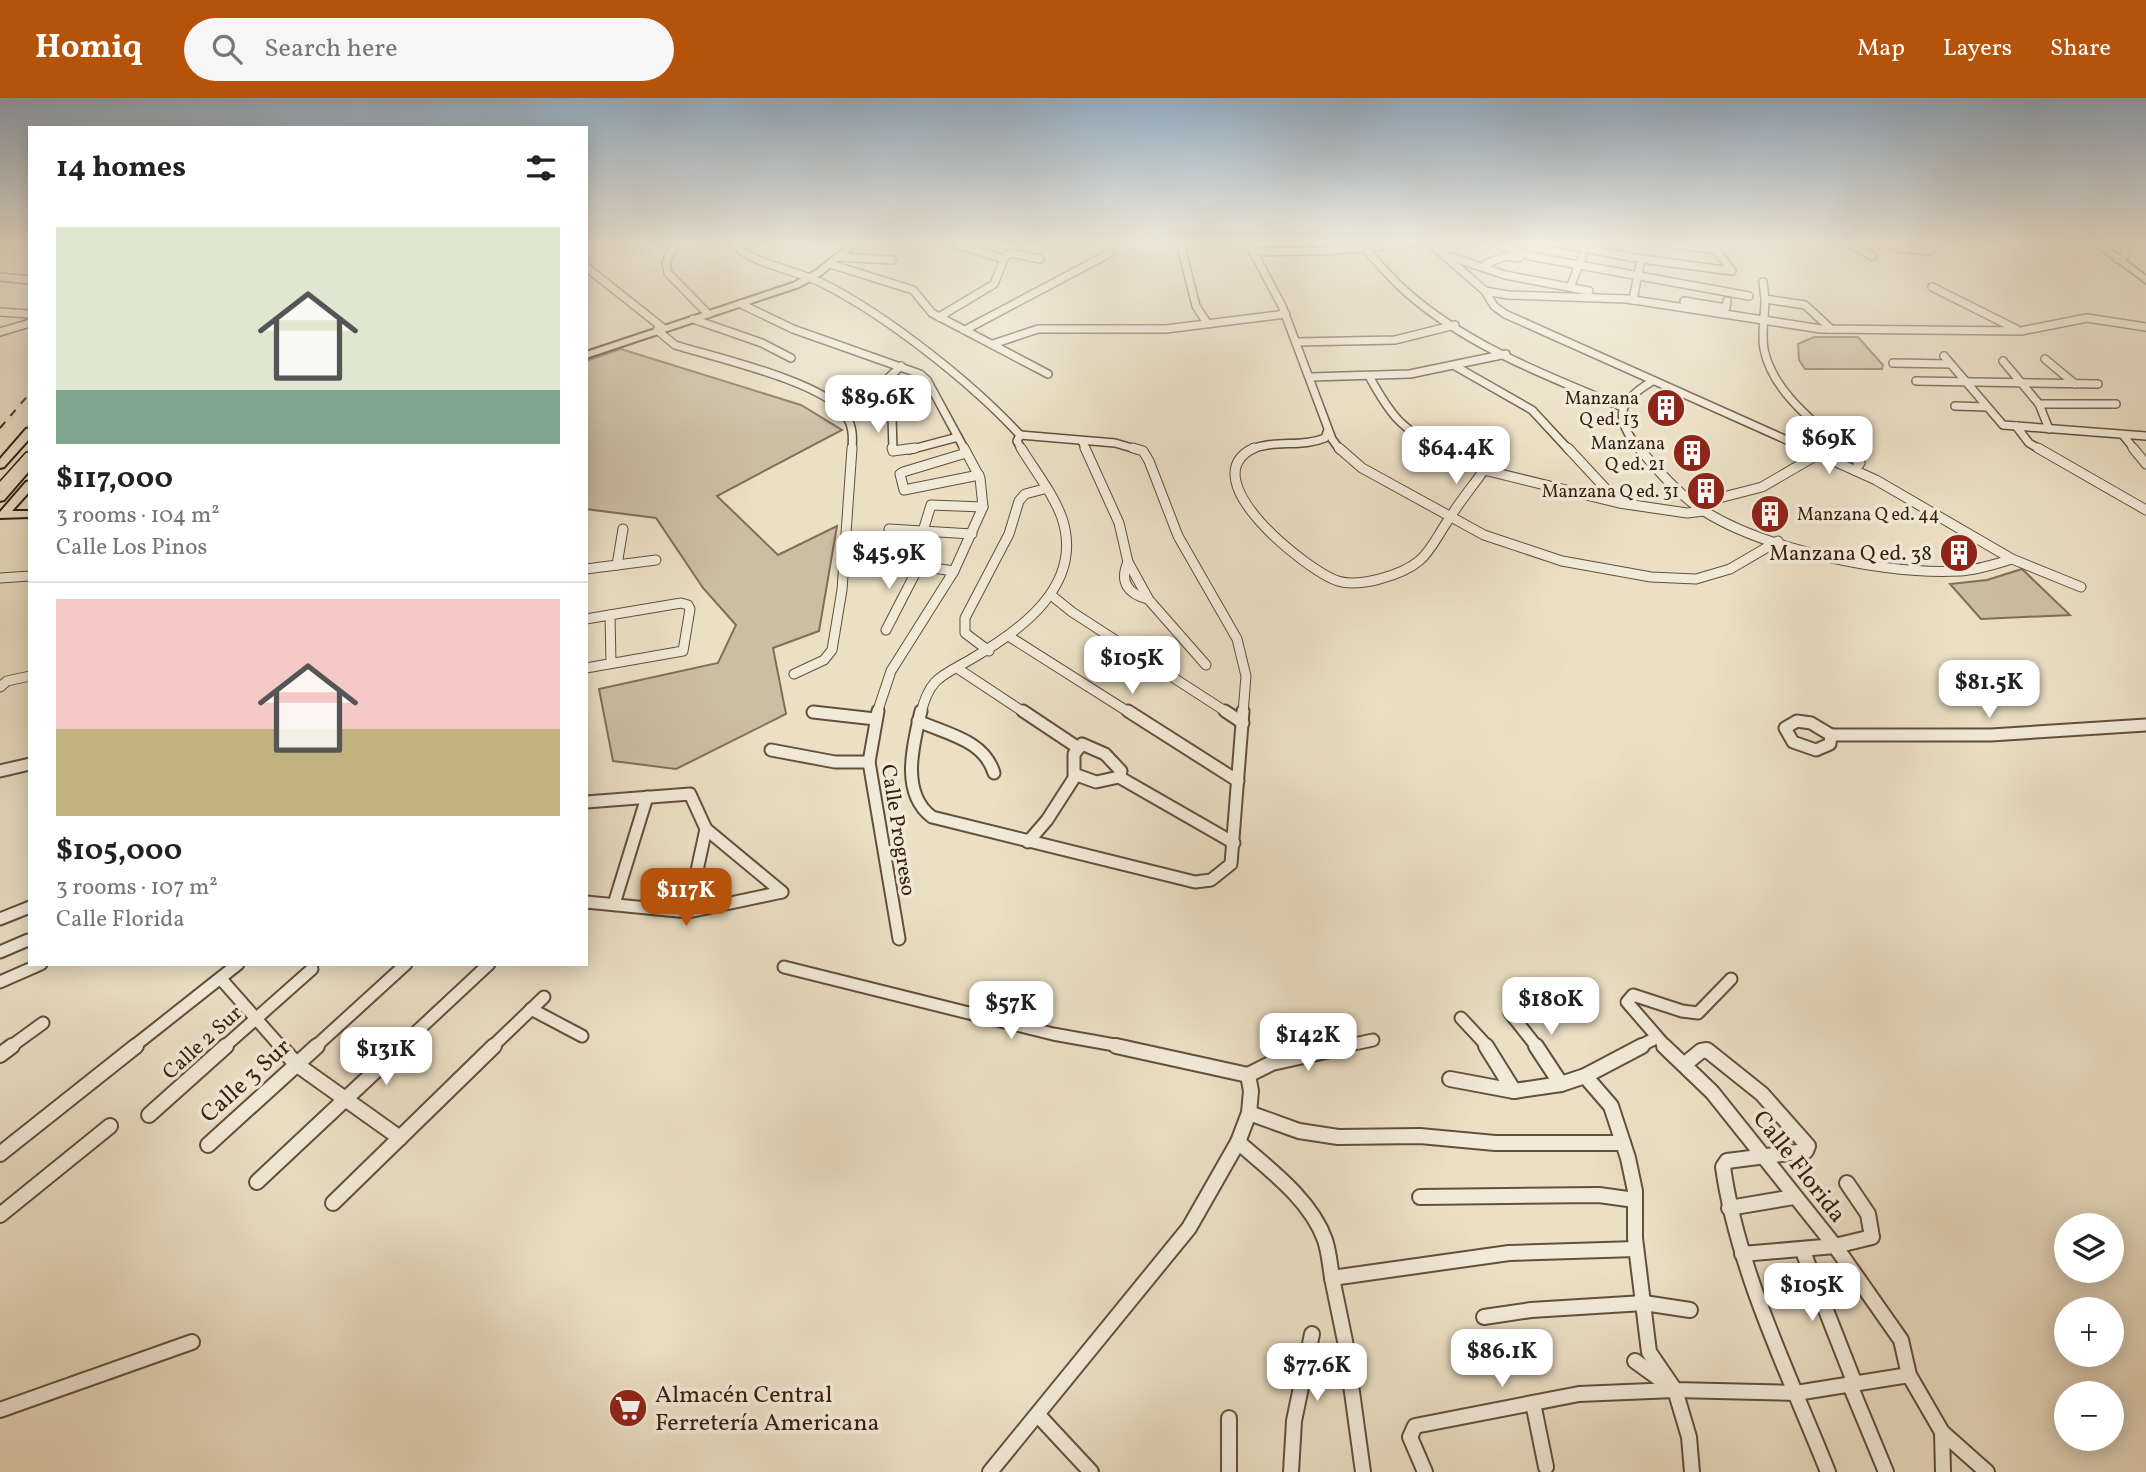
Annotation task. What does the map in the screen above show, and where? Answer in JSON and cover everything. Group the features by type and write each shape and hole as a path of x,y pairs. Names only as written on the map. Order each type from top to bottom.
{"highway":[{"path":"2,482 28,443"},
{"path":"2,482 28,457"}],"main road":[{"path":"588,354 734,306"},
{"path":"0,465 28,433"},
{"path":"0,498 28,465"},
{"path":"2,521 28,488"},
{"path":"2,521 28,489"},
{"path":"15,506 16,511 28,514"},
{"path":"2,521 28,515"}],"street":[{"path":"633,306 675,345 812,388 835,402 850,421 853,429 843,576 836,632 832,650 824,660 794,674"},
{"path":"700,306 708,314"},
{"name":"Calle Progreso","path":"745,306 793,329 914,370 928,380 979,475 983,507 972,534 914,638 891,671 875,719 869,762 899,939"},
{"path":"856,306 907,337 1020,435 1133,447 1143,451 1149,460 1186,553 1239,640 1245,657 1246,676 1234,843 1230,864 1222,874 1211,880 1195,882 1028,842 932,817 920,808 912,787 918,721 925,693 932,684 1010,637 1051,595 1065,565 1062,519 1017,441 1020,435"},
{"path":"925,306 939,317 1048,374"},
{"path":"939,317 957,306"},
{"path":"965,330 1010,306"},
{"path":"1196,306 1207,323"},
{"path":"1282,306 1337,448 1349,459 1484,535 1532,554 1675,579 1696,579 1730,569 1778,541"},
{"path":"1427,306 1506,354 1622,407"},
{"path":"1494,306 1651,382 1855,470 2012,559 2081,587"},
{"path":"1510,306 1513,317"},
{"path":"1693,306 1766,322 1830,329 2021,331 2087,318 2146,327"},
{"path":"1706,306 1726,306"},
{"path":"1765,306 1763,346 1774,376 1793,399 1860,463 1855,470"},
{"path":"1806,306 1830,329"},
{"path":"1971,306 2021,331"},
{"path":"0,312 28,314"},
{"path":"993,344 1047,328 1166,328 1286,314"},
{"path":"693,319 762,343 791,358"},
{"path":"0,332 28,324"},
{"path":"1296,342 1395,340 1455,325"},
{"path":"1310,377 1410,373 1506,354"},
{"path":"1944,356 2003,425 2146,436"},
{"path":"2045,359 2075,384"},
{"path":"2003,361 2039,404 2049,429"},
{"path":"1893,363 1950,364"},
{"path":"901,366 867,398 892,417 893,450 901,452 958,437"},
{"path":"1455,366 1532,410 1619,503"},
{"path":"1369,376 1398,423 1429,443 1484,470 1619,503 1687,513 1762,487 1816,455"},
{"path":"1916,381 2098,384"},
{"path":"1651,382 1628,398 1622,407 1621,422 1626,433 1700,508 1778,541 1873,565 1909,571 1961,571 2012,559"},
{"path":"2039,404 2116,404"},
{"path":"1955,406 1987,407"},
{"path":"2016,426 2029,443 2146,510"},
{"path":"1328,430 1325,438 1316,442 1276,444 1250,450 1238,461 1235,480 1242,499 1286,547 1335,580 1359,581 1416,564 1433,546 1441,530 1484,470"},
{"path":"2123,435 2146,464"},
{"path":"1082,441 1119,523 1128,562 1123,570 1125,585 1134,595 1148,599 1206,665"},
{"path":"967,453 903,472 900,474 902,487 909,490 979,475"},
{"path":"989,651 964,633 965,618 1009,534 1019,501 1025,495 1045,489"},
{"path":"923,531 932,505 983,507"},
{"path":"617,565 623,529"},
{"path":"890,529 972,534"},
{"path":"588,569 656,560"},
{"path":"886,631 919,566 954,570"},
{"path":"0,578 28,576"},
{"path":"1051,595 1072,612 1243,723"},
{"path":"588,619 681,603 688,605 687,645 683,651 588,668"},
{"path":"610,615 611,663"},
{"path":"1010,637 1238,781"},
{"path":"957,668 1077,747"},
{"path":"4,684 28,677"},
{"path":"813,712 875,719"},
{"path":"918,721 980,748 990,760 994,773"},
{"path":"1831,735 1991,735 2146,725"},
{"path":"1028,842 1047,820 1076,775 1074,754 1077,747 1082,744 1111,757 1121,771 1119,776 1110,780 1088,781 1076,775"},
{"path":"771,750 823,760 869,762"},
{"path":"0,771 28,764"},
{"path":"1119,776 1234,843"},
{"path":"588,802 690,794 706,829 782,892 688,912 588,902"},
{"path":"614,904 647,797"},
{"path":"688,912 706,829"},
{"path":"0,919 28,908"},
{"path":"0,952 28,940"},
{"path":"0,982 36,966"},
{"path":"0,1154 236,966"},
{"name":"Calle 3 Sur","path":"208,1145 403,966"},
{"path":"257,1182 487,966"},
{"path":"784,967 1053,1034 1161,1054 1248,1075 1272,1063 1373,1040"},
{"name":"Calle 2 Sur","path":"149,1115 312,969"},
{"path":"221,979 296,1064 400,1138"},
{"name":"Calle Florida","path":"1731,979 1698,1013 1688,1014 1662,1002 1633,995 1628,1002 1656,1038 1712,1092 1835,1246 1900,1339 1909,1376 1942,1432 1987,1472"},
{"path":"333,1203 544,997"},
{"path":"531,1009 582,1036"},
{"path":"1510,1013 1530,1036 1561,1084"},
{"path":"1461,1018 1493,1054 1514,1091"},
{"path":"0,1055 43,1023"},
{"path":"1450,1079 1514,1091 1561,1084 1586,1076 1656,1038"},
{"path":"1685,1064 1701,1051 1707,1050 1761,1091 1784,1114 1808,1146 1806,1152 1727,1161 1723,1167 1729,1208 1742,1254 1828,1472"},
{"path":"990,1472 1189,1228 1238,1142 1250,1112 1251,1091 1248,1075"},
{"path":"1586,1076 1611,1106 1623,1143 1635,1200 1636,1249 1649,1352 1675,1390 1689,1437 1692,1472"},
{"path":"1250,1112 1299,1131 1338,1137 1420,1136 1495,1143 1623,1143"},
{"path":"0,1215 110,1126"},
{"path":"1238,1142 1275,1174 1325,1237 1345,1341 1363,1472"},
{"path":"1742,1254 1835,1246 1872,1237 1873,1226 1865,1206 1847,1183"},
{"path":"1420,1197 1599,1195 1635,1200"},
{"path":"1729,1208 1794,1197"},
{"path":"1332,1278 1387,1273 1423,1264 1496,1254 1568,1249 1636,1249"},
{"path":"1802,1249 1886,1472"},
{"path":"1484,1317 1531,1310 1644,1303 1690,1310"},
{"path":"1292,1472 1294,1421 1312,1334"},
{"path":"0,1410 192,1342"},
{"path":"1635,1361 1675,1390"},
{"path":"1425,1472 1410,1437 1415,1426 1533,1403 1642,1388 1796,1393 1909,1376"},
{"path":"1533,1403 1546,1467"},
{"path":"1038,1415 1091,1472"},
{"path":"1228,1419 1229,1472"},
{"path":"1942,1432 1943,1472"}],"shaded area":[{"path":"1814,337 1858,337 1883,365 1882,369 1805,369 1799,360 1798,344"},
{"path":"621,349 801,405 842,430 717,496 778,555 837,526 819,631 773,648 786,714 676,769 613,761 599,689 718,663 736,625 703,588 656,518 588,509 588,360"},
{"path":"2022,569 2070,615 1981,619 1950,584 1987,580"}],"railway":[{"path":"0,428 28,395"}],"place":[{"name":"Manzana Q ed. 13","path":"1666,408"},
{"name":"Manzana Q ed. 21","path":"1692,453"},
{"name":"Manzana Q ed. 31","path":"1706,491"},
{"name":"Manzana Q ed. 44","path":"1770,514"},
{"name":"Manzana Q ed. 38","path":"1959,553"},
{"name":"Almacén Central Ferretería Americana","path":"628,1408"}]}
